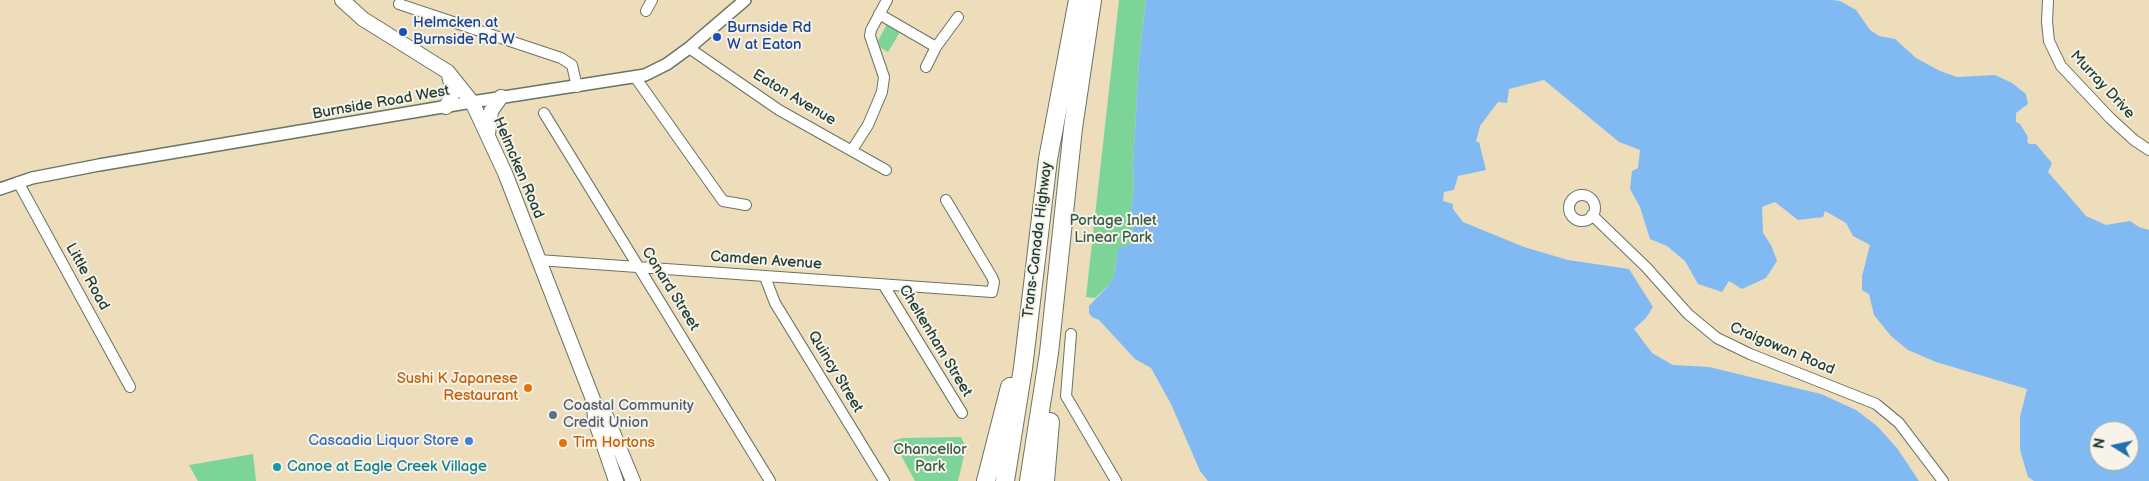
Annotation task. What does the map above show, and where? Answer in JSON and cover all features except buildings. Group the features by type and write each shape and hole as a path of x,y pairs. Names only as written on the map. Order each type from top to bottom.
{"highway":[{"name":"Trans-Canada Highway","path":"1005,481 1023,368 1044,187 1055,116 1078,0"},
{"name":"Trans-Canada Highway","path":"1029,481 1049,353 1074,128 1092,0"},
{"path":"1045,481 1076,161 1074,128"},
{"path":"986,481 1010,390 1020,333 1032,235 1044,187"}],"main road":[{"name":"Helmcken Road","path":"342,0 363,19 448,72 472,102 505,172 594,402 595,420 616,481"},
{"path":"446,107 453,93 448,72"},
{"path":"488,134 491,111 501,97"},
{"name":"Helmcken Road","path":"594,402 606,416 633,481"}],"street":[{"path":"646,10 652,0"},
{"name":"Burnside Road West","path":"0,189 18,182 108,164 501,97 635,77 654,72 689,48 745,0"},
{"path":"852,150 868,125 884,84 882,68 870,36 871,30 887,0"},
{"name":"Murray Drive","path":"2048,0 2046,16 2049,41 2061,66 2110,118 2134,140 2149,150"},
{"path":"399,4 561,58 572,65 578,86"},
{"path":"879,14 936,48"},
{"path":"926,67 936,48 958,17"},
{"name":"Eaton Avenue","path":"689,48 779,110 886,170"},
{"path":"635,77 723,201 746,204"},
{"name":"Conard Street","path":"544,113 770,481"},
{"name":"Little Road","path":"18,182 130,387"},
{"name":"Camden Avenue","path":"538,260 992,292 994,282 992,277 946,200"},
{"name":"Craigowan Road","path":"1592,215 1634,254 1688,314 1717,338 1758,357 1876,404 1899,423 1943,481"},
{"name":"Quincy Street","path":"765,277 775,303 884,481"},
{"name":"Cheltenham Street","path":"883,284 962,413"},
{"path":"1071,334 1066,396 1116,481"}],"green space":[{"name":"Portage Inlet Linear Park","path":"1119,0 1146,0 1139,62 1133,165 1134,185 1131,221 1133,233 1130,246 1120,247 1117,252 1115,274 1109,285 1095,298 1086,297"},
{"path":"887,24 900,32 888,52 881,48 878,41"},
{"name":"Chancellor Park","path":"961,437 966,447 958,481 915,481 893,441 902,438"},
{"path":"253,454 256,481 198,481 189,465"}],"water":[{"path":"1146,0 1840,1 1856,10 1870,30 1879,36 1895,39 1916,58 1940,71 1957,77 1995,75 2012,83 2026,94 2028,104 2016,113 2016,122 2020,124 2028,137 2027,141 2029,144 2036,144 2052,163 2048,172 2086,216 2106,225 2130,221 2139,227 2149,230 2149,481 2034,481 2028,477 2020,450 2020,417 2027,389 1936,362 1908,350 1891,336 1874,315 1869,294 1862,290 1862,276 1870,245 1853,236 1846,223 1825,211 1823,217 1798,220 1775,202 1762,207 1763,233 1771,245 1777,261 1766,278 1742,289 1729,281 1722,292 1698,284 1685,261 1667,246 1650,239 1640,207 1630,189 1632,171 1638,168 1640,150 1619,142 1544,80 1509,89 1507,103 1498,102 1480,126 1476,142 1479,142 1486,170 1458,176 1454,190 1444,192 1443,201 1453,204 1453,209 1463,222 1524,247 1568,260 1629,269 1653,307 1646,318 1634,329 1652,353 1673,365 1709,367 1821,394 1856,410 1877,426 1897,448 1919,481 1208,481 1200,471 1171,404 1151,368 1135,359 1099,320 1092,317 1089,313 1089,306 1109,285 1115,274 1117,252 1120,247 1130,245 1133,233 1131,221 1134,185 1133,165 1139,62"}],"place":[{"name":"Helmcken at Burnside Rd W","path":"403,32"},
{"name":"Burnside Rd W at Eaton","path":"717,37"},
{"name":"Sushi K Japanese Restaurant","path":"528,388"},
{"name":"Coastal Community Credit Union","path":"553,415"},
{"name":"Cascadia Liquor Store","path":"469,441"},
{"name":"Tim Hortons","path":"563,443"},
{"name":"Canoe at Eagle Creek Village","path":"277,467"}]}
